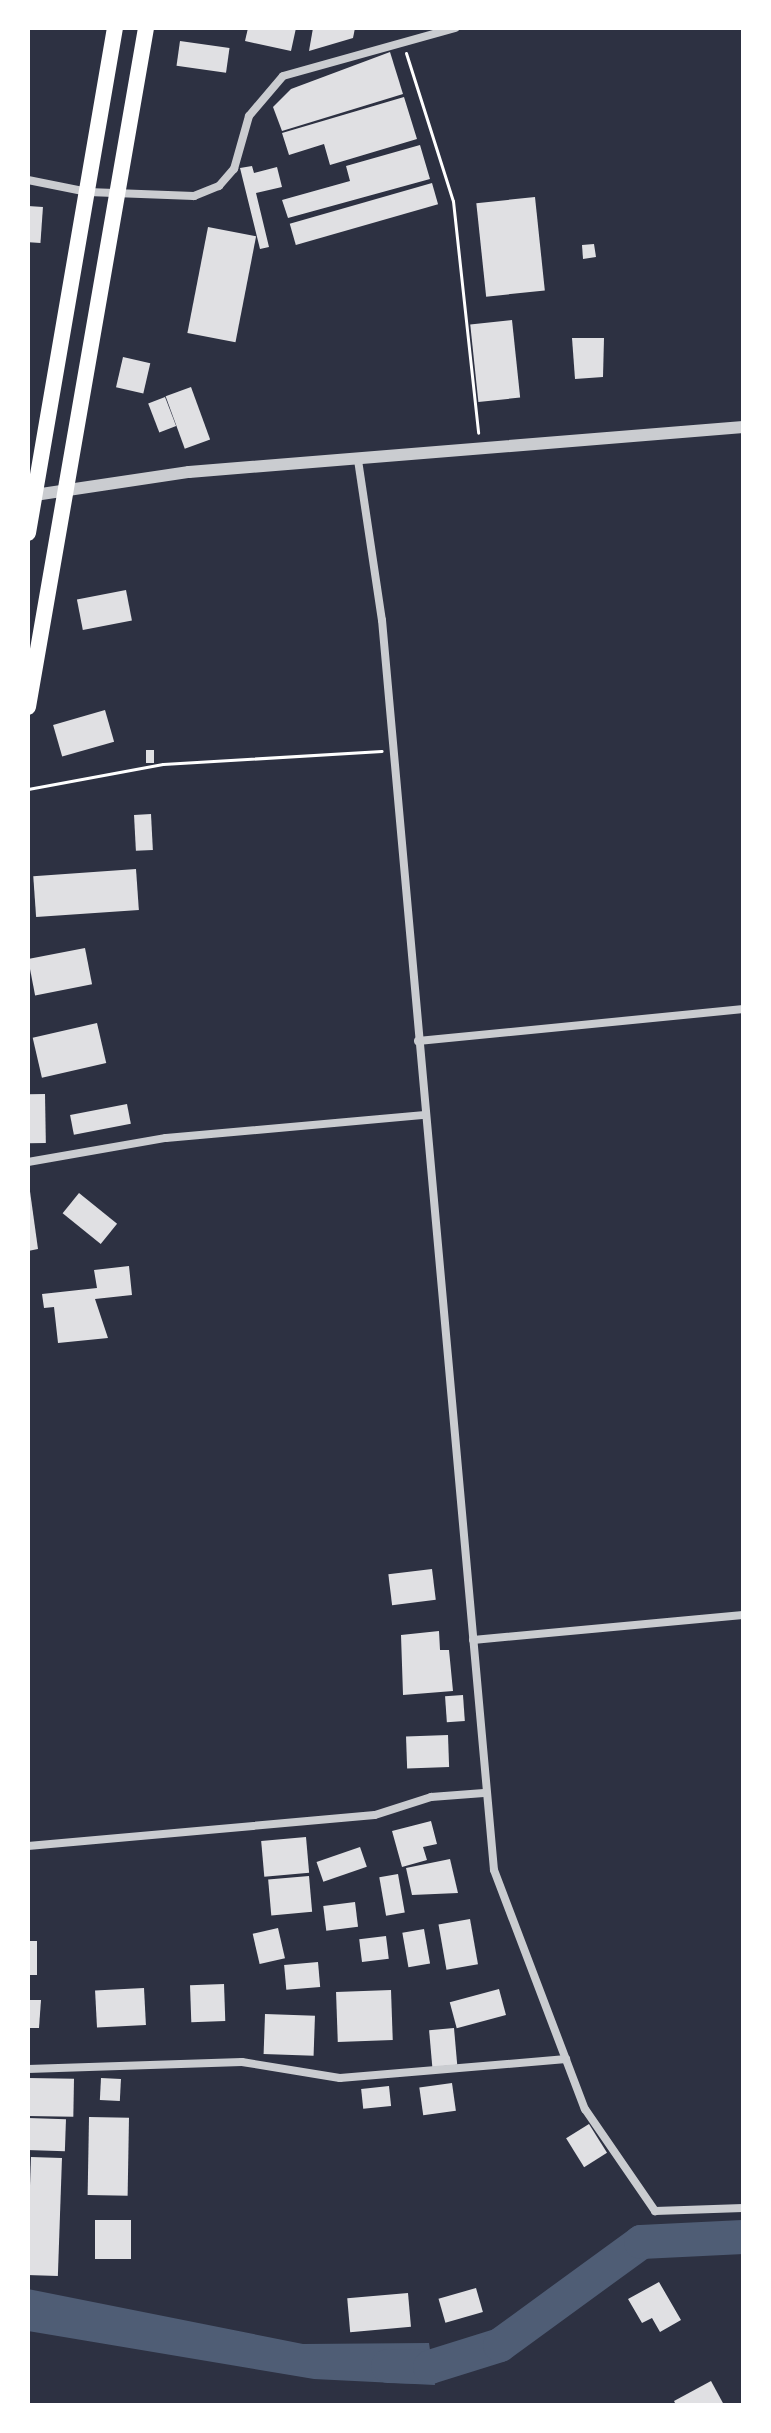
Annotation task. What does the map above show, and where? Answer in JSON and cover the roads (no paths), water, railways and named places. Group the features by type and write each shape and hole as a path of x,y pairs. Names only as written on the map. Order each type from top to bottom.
{"highway":[{"path":"28,533 115,28"},
{"path":"28,707 146,28"}],"street":[{"path":"28,180 88,192 164,198 219,186 234,169 260,95 283,76 455,28"},
{"path":"28,496 189,472 480,452 743,427"},
{"path":"358,460 393,750 484,1793 494,1870 585,2109 655,2211 743,2208"},
{"path":"418,1041 743,1009"},
{"path":"28,1162 166,1138 425,1115"},
{"path":"473,1640 743,1615"},
{"path":"28,1846 375,1815 431,1797 484,1793"},
{"path":"28,2069 242,2062 340,2078 566,2059"}],"water":[{"path":"28,2289 303,2344 429,2343 435,2385 314,2379 28,2331"}],"waterway":[{"path":"388,2366 430,2367 500,2345 641,2242 743,2237"}]}
